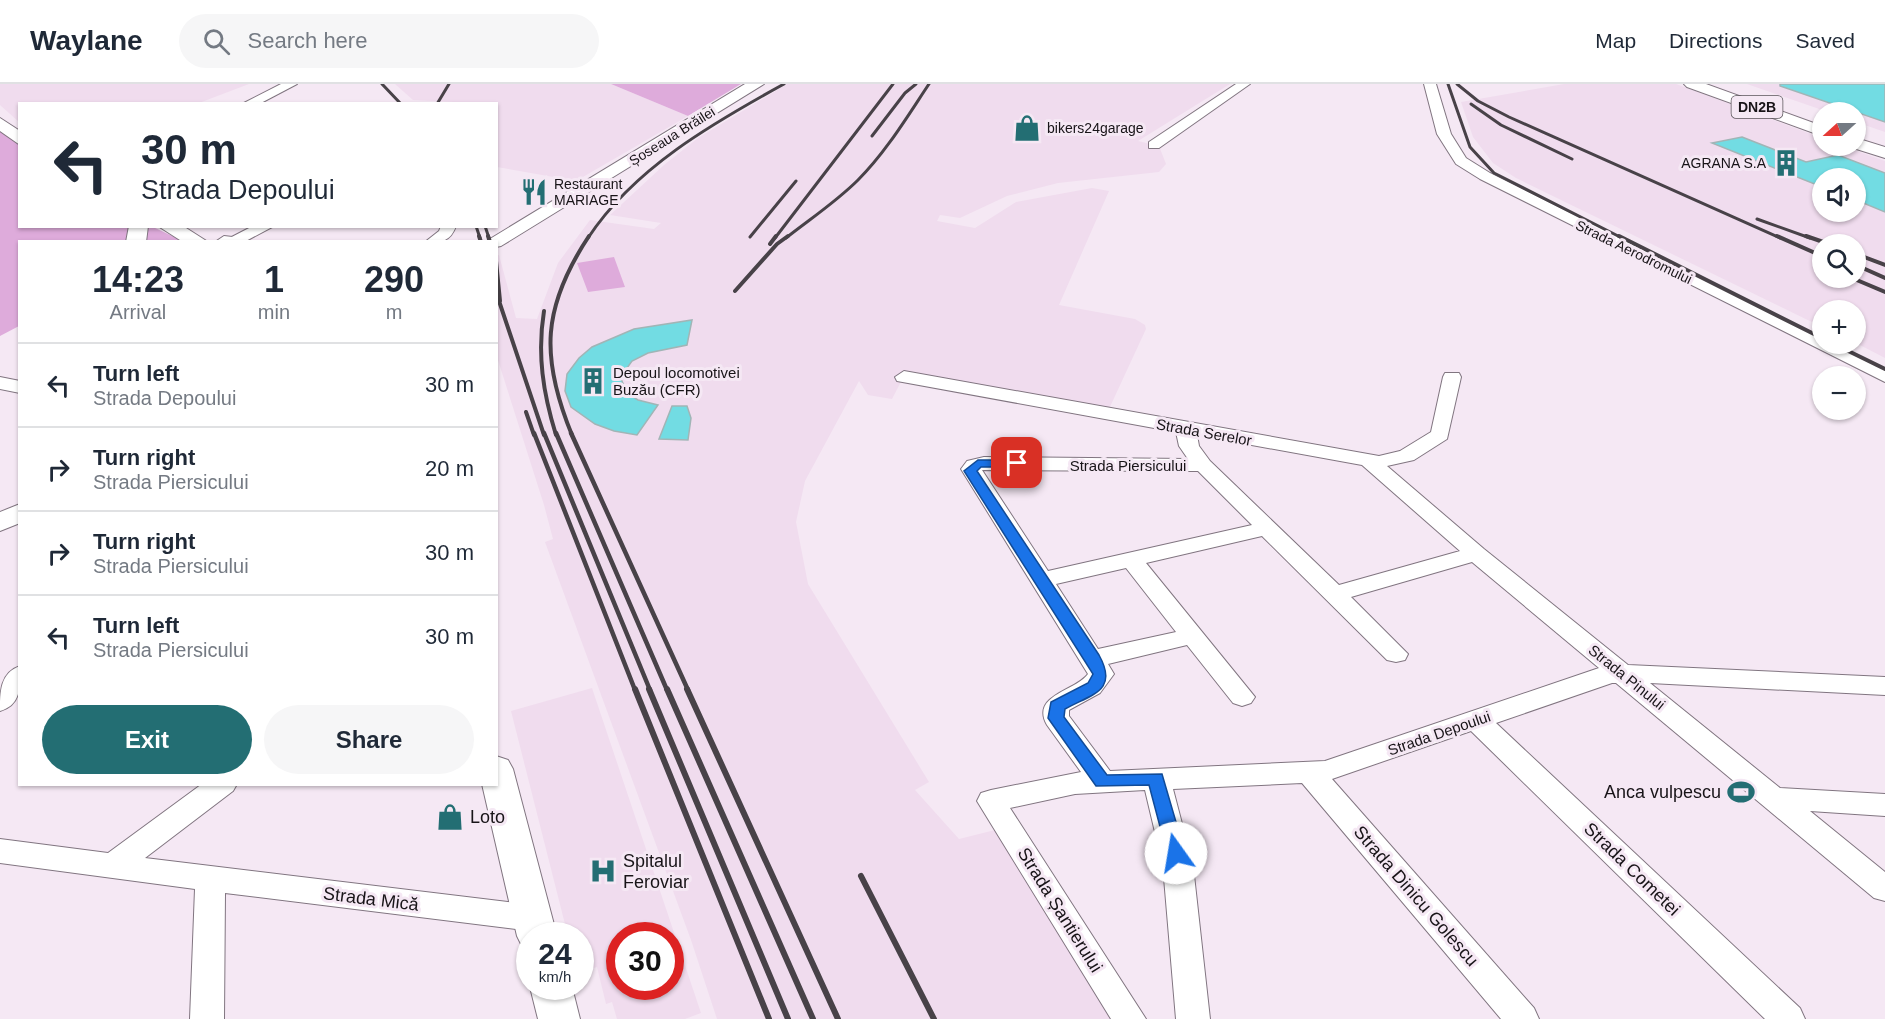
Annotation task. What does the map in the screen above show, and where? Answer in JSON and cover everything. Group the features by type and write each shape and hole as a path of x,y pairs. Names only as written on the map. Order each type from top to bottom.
{"main road":[{"name":"Șoseaua Brăilei","path":"497,240 756,84"},
{"name":"DN2B","path":"1692,84 1812,127"},
{"name":"DN2B","path":"1706,84 1812,122"},
{"path":"0,123 18,138"},
{"path":"1866,141 1885,148"},
{"path":"1866,146 1885,153"},
{"path":"171,228 192,240"},
{"path":"0,523 18,513"},
{"path":"498,777 534,922"},
{"path":"554,1000 559,1019"}],"street":[{"path":"252,102 291,84"},
{"path":"1154,145 1244,84"},
{"name":"Strada Aerodromului","path":"1430,84 1444,134 1461,161 1885,376"},
{"path":"267,95 279,102"},
{"path":"235,240 262,228"},
{"path":"436,240 446,234 448,228"},
{"name":"Strada Serelor","path":"904,376 1370,462 1399,460 1437,439 1442,430 1452,377"},
{"name":"Strada Piersicului","path":"1185,428 1189,446 1203,465 1396,654"},
{"name":"Strada Pinului","path":"1370,462 1476,554 1885,889"},
{"name":"Strada Piersicului","path":"1102,781 1054,712 1057,706 1065,700 1100,681 1101,674 971,473 974,465 1203,465"},
{"path":"1042,580 1267,528"},
{"path":"1334,594 1476,554"},
{"path":"1132,560 1242,697"},
{"path":"1093,659 1193,636"},
{"name":"Strada Depoului","path":"991,801 1053,787 1102,781 1310,773 1347,765 1598,677 1622,673 1885,686"},
{"path":"0,702 18,678"},
{"name":"Strada Cometei","path":"1476,720 1788,1019"},
{"name":"Strada Dinicu Golescu","path":"1310,773 1522,1019"},
{"path":"1156,778 1178,866 1193,1019"},
{"path":"113,866 220,786"},
{"path":"1775,798 1885,805"},
{"name":"Strada Șantierului","path":"991,801 1129,1019"},
{"name":"Strada Mică","path":"0,851 516,924"},
{"path":"207,1019 210,879"}],"shaded area":[{"path":"0,84 249,84 202,102 18,102 18,121 0,105"},
{"path":"395,84 611,84 688,116 576,181 498,167 498,102 413,100"},
{"path":"611,84 741,84 688,116"},
{"path":"787,84 1230,84 1138,141 1159,146 1166,164 1159,172 1058,183 1007,196 960,218 940,215 937,221 975,228 1016,202 1092,188 1109,191 1059,305 1135,319 1145,325 1146,329 1109,409 920,374 904,376 892,399 868,395 859,381 805,481 796,522 808,584 929,782 915,790 959,839 995,830 1116,1019 717,1019 691,940 545,542 553,539 498,360 498,255 516,318 537,319 558,263 590,220 654,229 661,223 610,215 664,165 698,138"},
{"path":"1564,84 1676,84 1812,134 1812,156 1866,154 1885,161 1885,358 1866,348 1866,300 1812,300 1812,322 1516,178 1493,163 1473,137 1461,102"},
{"path":"1747,84 1885,84 1885,132 1866,125 1866,102 1812,102 1812,106"},
{"path":"0,129 18,143 18,228 139,228 136,240 18,240 18,327 0,336"},
{"path":"155,228 181,240 142,240 146,229"},
{"path":"614,257 625,287 588,292 577,263"},
{"name":"Spitalul Feroviar","path":"592,688 670,922 606,922 606,1000 684,1000 684,962 701,1013 685,1019 617,1019 612,1002 606,1004 597,967 594,968 594,922 564,922 511,711"}],"building":[{"path":"1780,84 1885,84 1885,122 1866,115 1866,102 1827,102 1780,86"},
{"name":"AGRANA S.A","path":"1742,137 1806,162 1841,156 1885,173 1885,212 1866,204 1866,168 1812,168 1812,183 1712,143"},
{"name":"Depoul locomotivei Buzău (CFR)","path":"692,320 687,345 648,353 632,361 624,372 621,379 628,394 638,400 658,405 637,435 614,431 595,424 571,407 565,391 567,374 579,358 592,347 634,329"},
{"path":"672,406 687,406 691,418 688,440 659,439"}],"railway":[{"path":"382,84 399,102"},
{"path":"438,102 449,84"},
{"path":"588,238 628,190 677,149 703,131 784,84"},
{"path":"775,238 893,84"},
{"path":"872,136 905,93 916,84"},
{"path":"786,238 858,180 896,134 929,84"},
{"path":"1448,84 1470,147 1494,173 1622,238"},
{"path":"1457,84 1478,101 1509,117 1780,238"},
{"path":"1471,104 1501,125 1572,159"},
{"path":"750,237 796,181"},
{"path":"1757,219 1810,238"},
{"path":"477,228 480,238"},
{"path":"486,228 489,238"},
{"path":"479,236 480,240"},
{"path":"488,236 489,240"},
{"path":"572,435 555,381 551,356 551,333 562,286 589,236"},
{"path":"770,244 776,236"},
{"path":"735,291 777,244 788,236"},
{"path":"1619,236 1812,333"},
{"path":"1777,236 1812,252"},
{"path":"1806,236 1812,238"},
{"path":"1866,258 1885,265"},
{"path":"1866,269 1885,278"},
{"path":"498,281 500,301"},
{"path":"1866,284 1885,292"},
{"path":"498,298 544,435"},
{"path":"544,311 541,343 542,373 556,435"},
{"path":"1854,354 1885,369"},
{"path":"526,412 534,435"},
{"path":"534,433 635,690"},
{"path":"544,433 650,690"},
{"path":"556,433 667,690"},
{"path":"571,433 688,690"},
{"path":"635,689 769,1019"},
{"path":"649,689 788,1019"},
{"path":"667,689 813,1019"},
{"path":"687,689 838,1019"},
{"path":"861,876 934,1019"}],"place":[{"name":"bikers24garage","path":"1027,128"},
{"name":"AGRANA S.A","path":"1786,163"},
{"name":"Restaurant MARIAGE","path":"534,192"},
{"name":"Depoul locomotivei Buzău (CFR)","path":"593,381"},
{"name":"Anca vulpescu","path":"1741,792"},
{"name":"Loto","path":"450,817"},
{"name":"Spitalul Feroviar","path":"603,871"}],"route":[{"path":"1017,463 978,464 972,467 971,473 1101,674 1100,681 1094,687 1057,706 1054,712 1056,718 1102,781 1156,778 1176,853"}]}
